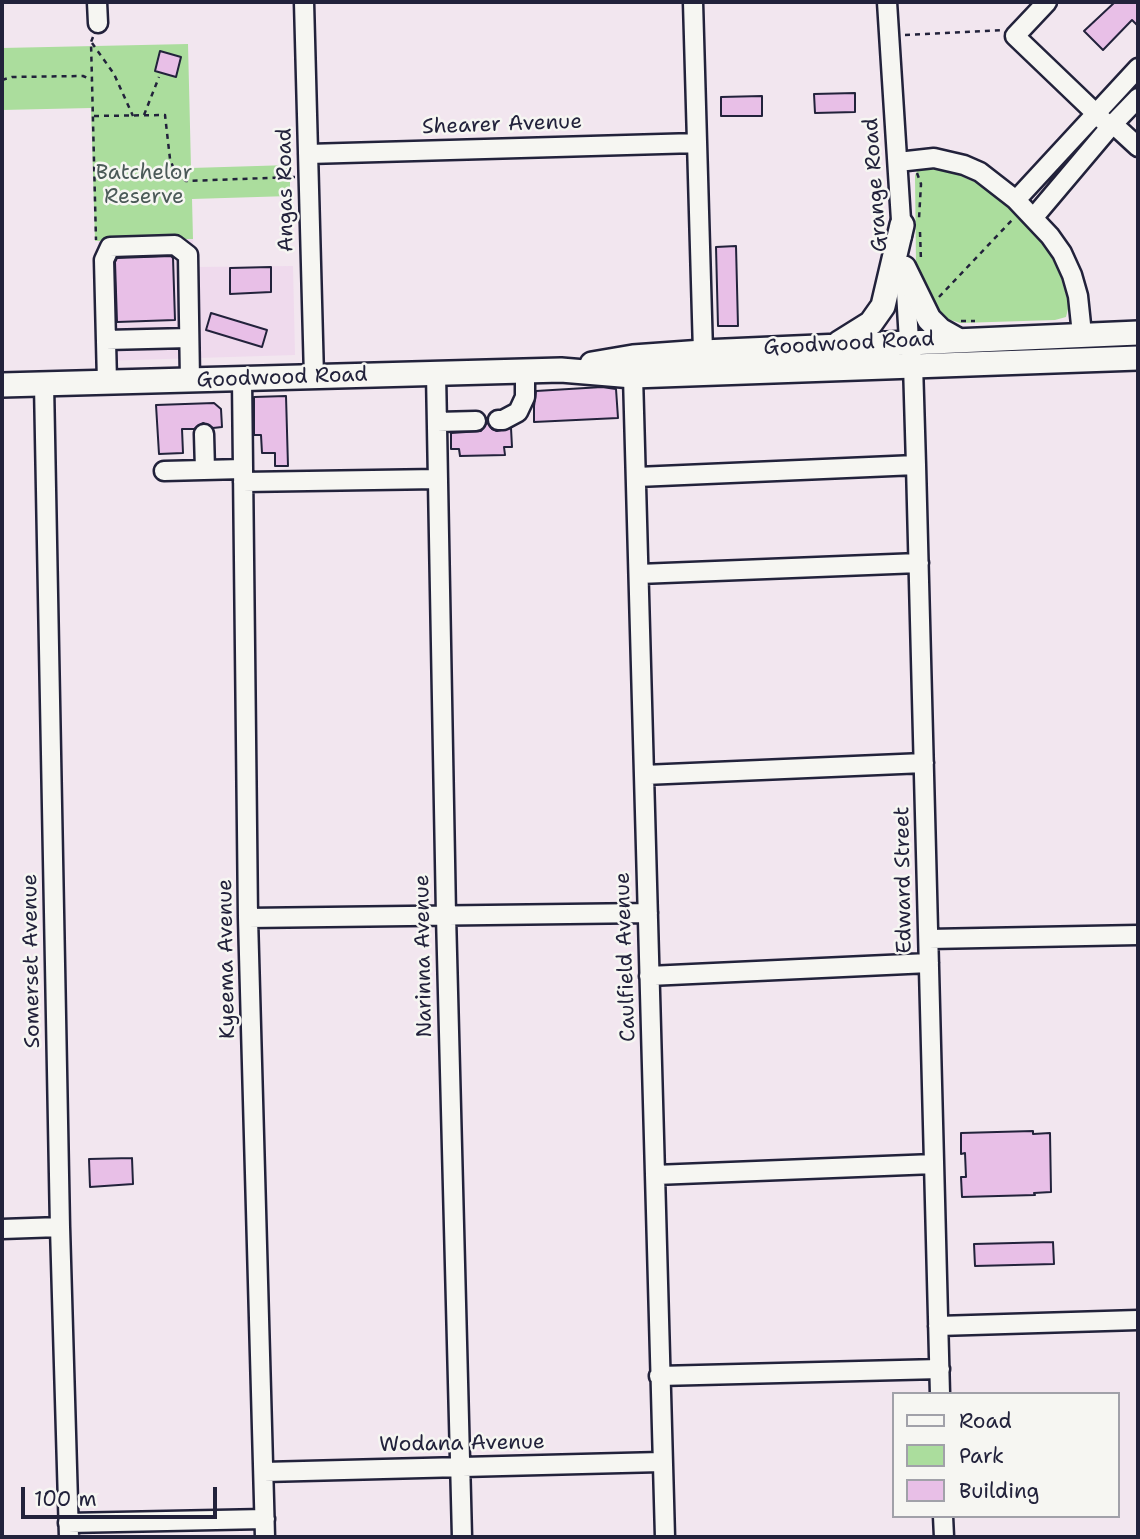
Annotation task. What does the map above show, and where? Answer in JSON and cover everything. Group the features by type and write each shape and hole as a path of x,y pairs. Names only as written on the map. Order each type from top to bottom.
{"main road":[{"path":"836,345 871,323 883,306 902,225"},
{"path":"913,268 929,319 940,330 958,330"},
{"name":"Goodwood Road","path":"561,370 633,357 909,341 958,330 1138,333"},
{"name":"Goodwood Road","path":"2,385 561,370 633,376 1138,358"}],"street":[{"path":"97,2 98,23"},
{"name":"Angas Road","path":"304,2 314,377"},
{"path":"693,2 703,352"},
{"name":"Grange Road","path":"887,2 888,36 905,161 902,225 913,268 909,341 912,364"},
{"path":"1047,2 1015,36 1096,114 1138,147"},
{"path":"1016,209 1138,68"},
{"path":"1034,217 1111,125 1138,98"},
{"name":"Shearer Avenue","path":"308,154 697,143"},
{"path":"905,161 934,158 964,165 980,172 1016,209 1034,217 1056,244 1072,275 1082,334"},
{"path":"107,382 104,260 110,247 175,245 188,255 190,380"},
{"path":"106,340 189,338"},
{"name":"Edward Street","path":"912,364 940,1392"},
{"path":"498,420 518,412 525,397 526,371"},
{"name":"Narinna Avenue","path":"436,373 446,915 463,1537"},
{"name":"Caulfield Avenue","path":"633,376 665,1537"},
{"name":"Kyeema Avenue","path":"242,379 248,918 265,1537"},
{"name":"Somerset Avenue","path":"44,384 68,1530"},
{"path":"437,422 475,421"},
{"path":"204,434 205,470"},
{"path":"636,477 916,465"},
{"path":"164,471 205,470 243,476 438,479"},
{"path":"639,574 919,563"},
{"path":"644,775 924,764"},
{"path":"248,918 648,913"},
{"path":"929,939 1138,935"},
{"path":"649,976 929,963"},
{"path":"655,1175 934,1164"},
{"path":"2,1229 60,1227"},
{"path":"939,1326 1138,1320"},
{"path":"659,1376 940,1369"},
{"name":"Wodana Avenue","path":"264,1472 661,1462"},
{"path":"943,1518 944,1537"},
{"path":"68,1530 265,1519"}],"path":[{"path":"96,239 91,42 98,23"},
{"path":"888,36 1006,30 1015,36"},
{"path":"91,42 108,63 125,93 133,116"},
{"path":"2,80 12,77 83,76 92,81"},
{"path":"144,115 159,77"},
{"path":"93,116 164,115 170,159 175,172 186,181 309,176"},
{"path":"905,161 920,184 913,268"},
{"path":"934,302 1016,209"},
{"path":"958,330 987,321"}],"shaded area":[{"path":"193,239 194,267 293,266 295,355 101,361 98,241"}],"green space":[{"name":"Batchelor Reserve","path":"188,44 191,168 290,165 290,196 192,199 193,239 95,241 91,108 2,110 2,48"},
{"path":"927,165 952,172 988,188 1005,200 1032,228 1060,275 1069,305 1066,317 1055,320 960,323 936,315 916,265 915,175 918,169"}],"building":[{"path":"1115,2 1138,2 1138,26 1132,20 1103,50 1084,31"},
{"path":"160,51 181,57 176,77 155,71"},
{"path":"855,93 855,112 815,113 814,94"},
{"path":"762,96 762,116 721,116 721,97"},
{"path":"736,246 738,326 718,326 716,247"},
{"path":"171,256 175,320 117,322 117,258"},
{"path":"271,267 271,292 230,294 230,268"},
{"path":"211,313 267,330 262,347 206,330"},
{"path":"602,387 616,389 618,418 534,422 536,391"},
{"path":"286,396 288,466 275,466 275,453 262,453 261,435 254,435 254,397"},
{"path":"214,403 221,409 222,427 213,428 203,423 194,429 182,429 183,453 159,454 156,405"},
{"path":"487,422 497,431 511,428 512,447 504,447 505,455 460,456 459,449 451,449 451,433 481,431"},
{"path":"1033,1131 1033,1134 1050,1133 1051,1192 962,1197 961,1177 966,1177 965,1153 961,1154 961,1133"},
{"path":"132,1158 133,1184 90,1187 89,1159"},
{"path":"1053,1242 1054,1264 975,1266 974,1244"}]}
